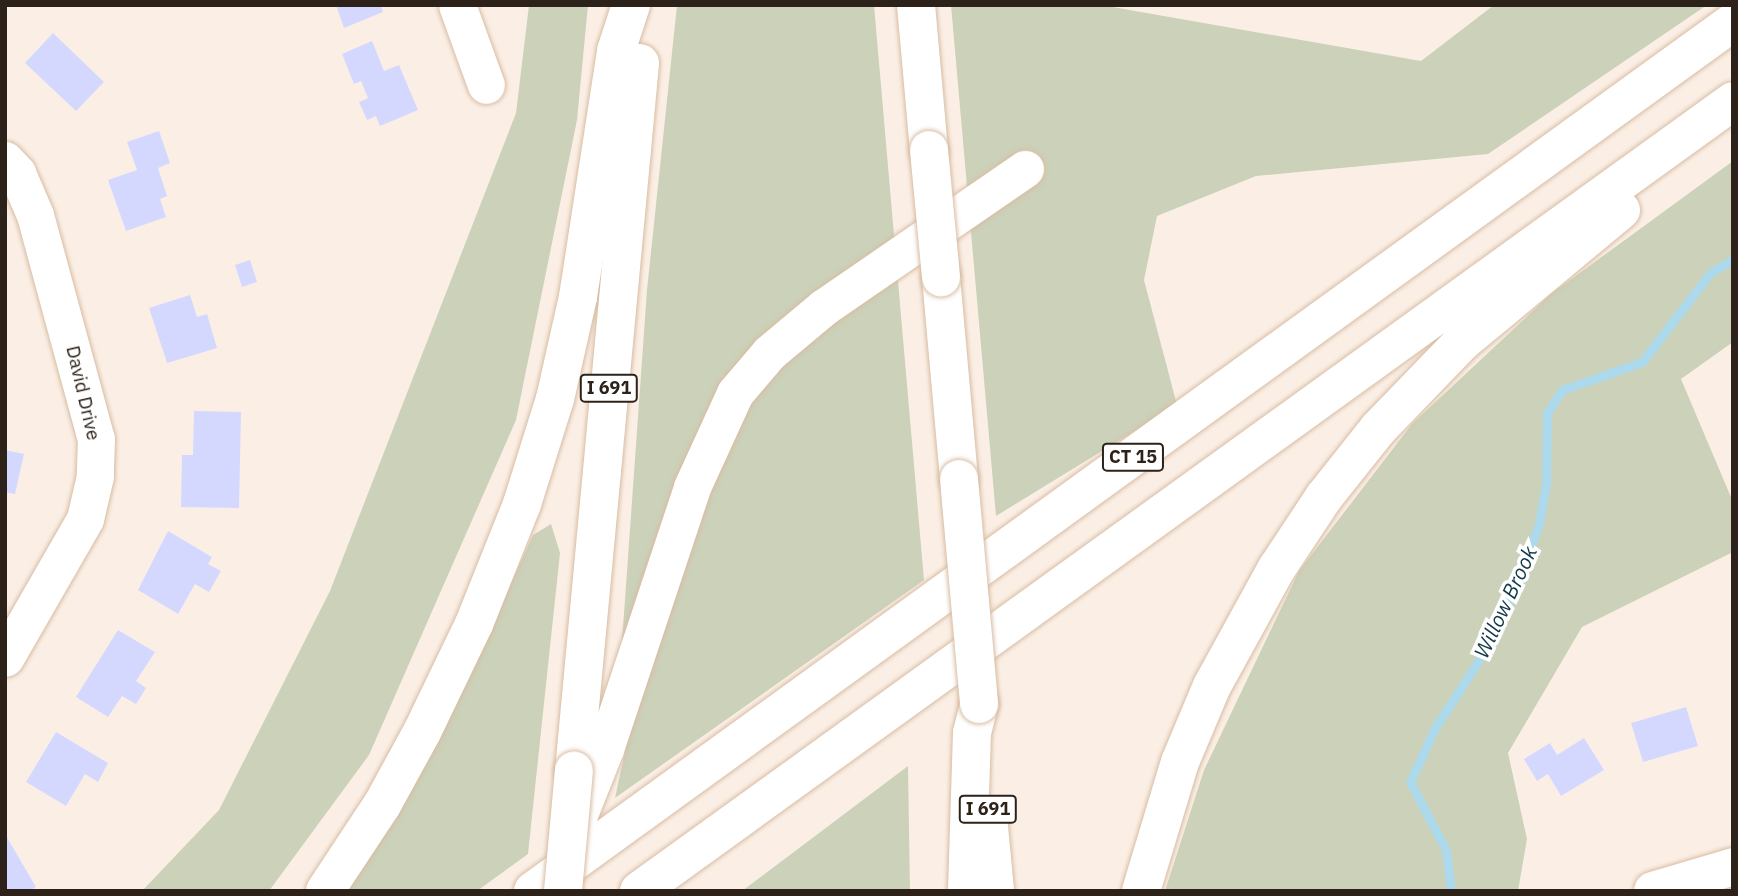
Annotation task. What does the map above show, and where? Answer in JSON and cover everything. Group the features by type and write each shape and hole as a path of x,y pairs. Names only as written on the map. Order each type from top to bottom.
{"highway":[{"path":"325,891 382,805 422,732 474,624 526,492 578,298 616,51 631,5"},
{"name":"I 691","path":"564,891 645,5"},
{"name":"I 691","path":"916,5 959,479 977,721 995,891"},
{"name":"CT 15","path":"533,891 1733,22"},
{"path":"639,891 1733,101"},
{"path":"1141,891 1180,762 1212,686 1272,577 1324,497 1433,370 1522,289 1620,211 1684,135"},
{"path":"967,891 977,721"}],"street":[{"path":"457,5 486,85"},
{"name":"David Drive","path":"5,160 17,173 35,215 96,439 95,476 85,519 5,658"},
{"path":"568,841 605,749 692,487 735,393 769,353 824,307 1025,169"},
{"path":"1652,890 1733,866"}],"green space":[{"path":"529,5 588,5 577,120 516,420 369,755 269,891 142,891 219,810 330,591 516,113"},
{"path":"677,5 874,5 924,580 615,798 629,733 617,712 647,290"},
{"path":"951,5 1101,5 1421,61 1494,5 1707,5 1488,154 1256,176 1157,216 1144,280 1177,405 996,516"},
{"path":"1733,161 1733,342 1681,379 1733,502 1733,552 1582,627 1508,753 1527,839 1518,891 1165,891 1204,770 1299,571 1412,424 1551,294"},
{"path":"551,524 560,553 528,854 477,891 340,891 489,632 533,535"},
{"path":"908,766 910,891 742,891"}],"building":[{"path":"336,5 381,5 383,12 344,28"},
{"path":"53,33 104,82 76,111 25,63"},
{"path":"372,41 384,71 399,65 418,110 380,126 376,116 367,120 359,102 368,98 361,81 354,84 342,54"},
{"path":"159,131 170,163 158,168 167,196 160,199 166,217 126,231 108,180 137,170 127,142"},
{"path":"250,260 257,282 242,287 235,265"},
{"path":"190,295 197,317 207,314 217,348 167,363 149,308"},
{"path":"194,411 241,412 239,508 181,507 182,455 193,455"},
{"path":"5,450 24,454 15,494 5,492"},
{"path":"168,531 212,557 208,564 221,571 209,592 195,584 178,614 138,590"},
{"path":"118,630 155,652 136,681 146,688 136,704 122,696 108,717 76,697"},
{"path":"1686,707 1698,746 1643,762 1631,723"},
{"path":"56,732 108,763 98,782 85,774 66,806 26,782"},
{"path":"1584,738 1604,770 1561,796 1548,774 1537,781 1524,759 1550,743 1557,755"},
{"path":"5,834 36,887 29,891 5,891"}],"waterway":[{"name":"Willow Brook","path":"1451,891 1446,850 1410,782 1435,728 1479,660 1515,589 1539,524 1546,484 1547,413 1562,390 1642,362 1710,273 1733,259"}]}
